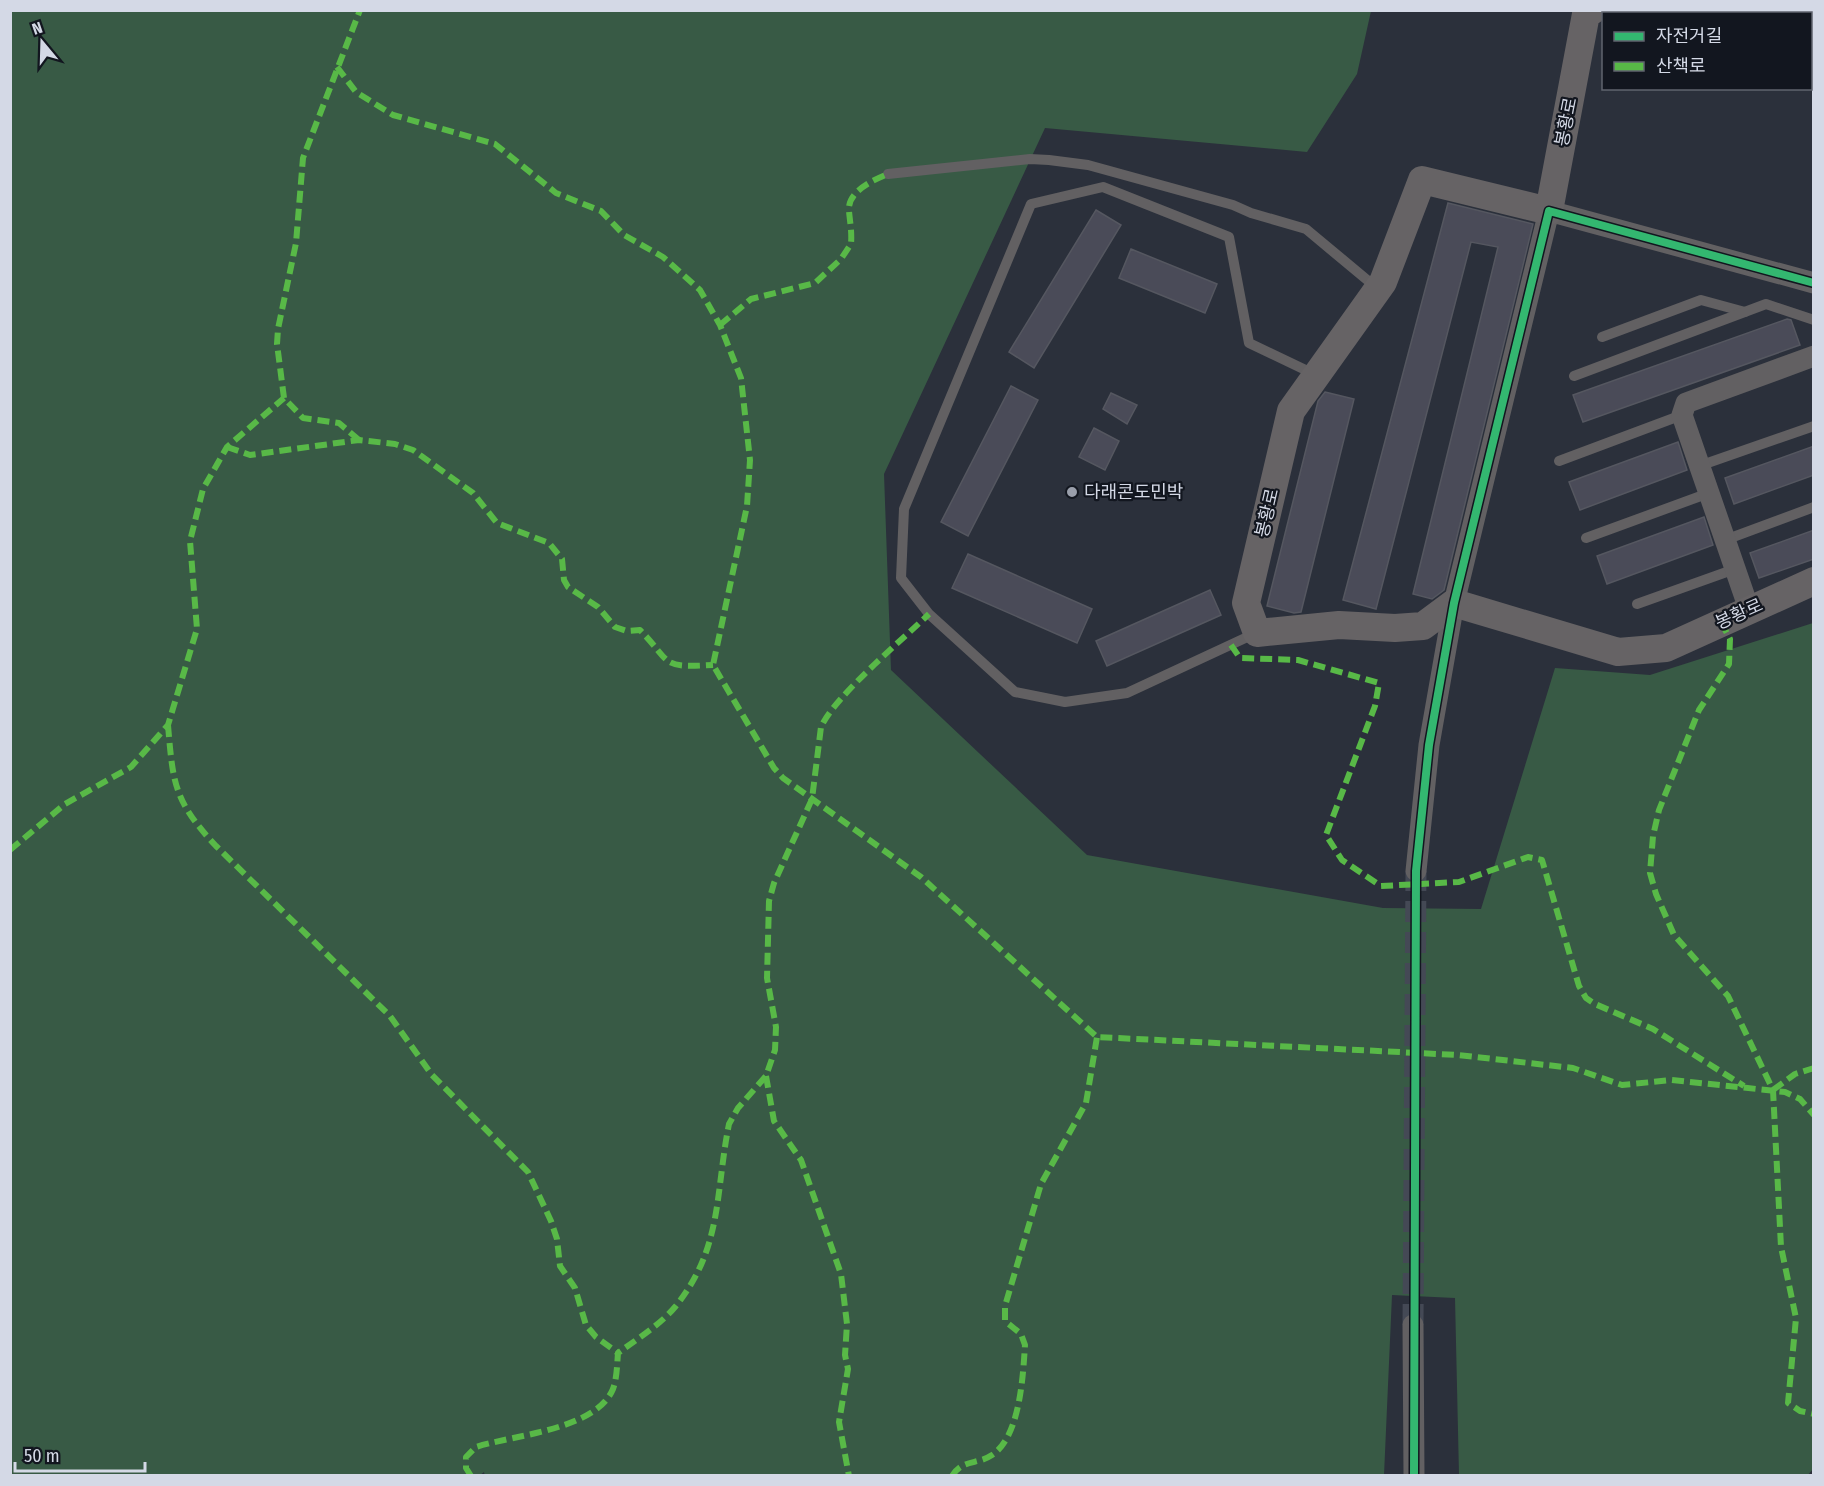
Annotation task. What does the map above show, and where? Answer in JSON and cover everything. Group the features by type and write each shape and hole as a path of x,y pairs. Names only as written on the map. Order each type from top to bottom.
{"street":[{"name":"봉황로","path":"1257,633 1246,603 1291,411 1383,282 1422,180 1549,211 1589,12"},
{"path":"1416,871 1429,745 1454,603 1549,211 1814,283"},
{"path":"1749,609 1682,415 1686,403 1814,356"},
{"name":"봉황로","path":"1454,603 1618,652 1666,648 1814,581"},
{"path":"1257,633 1339,625 1395,628 1424,626 1454,603"},
{"path":"1413,1325 1414,1476"}],"lane":[{"path":"888,174 1030,159 1088,165 1233,205 1251,213 1306,229 1378,289"},
{"path":"1257,633 1127,693 1065,702 1015,692 928,614 901,578 904,509 1031,204 1103,187 1228,237 1249,344 1317,375"},
{"path":"1602,337 1701,300 1745,312"},
{"path":"1574,376 1766,304 1814,320"},
{"path":"1559,461 1682,415"},
{"path":"1699,466 1814,426"},
{"path":"1586,538 1709,493"},
{"path":"1725,540 1814,507"},
{"path":"1637,604 1735,569"}],"green space":[{"path":"10,11 1371,11 1357,74 1307,152 1045,128 884,474 891,670 1087,855 1383,908 1481,909 1555,668 1650,675 1813,623 1813,1469 1807,1476 1459,1475 1455,1298 1392,1295 1384,1475 485,1476 484,1472 479,1476 11,1475"}],"building":[{"path":"1448,203 1533,224 1444,590 1432,599 1413,594 1498,247 1471,242 1376,609 1343,600"},
{"path":"1096,210 1121,225 1034,368 1009,352"},
{"path":"1131,249 1217,284 1205,313 1119,278"},
{"path":"1787,319 1791,320 1800,345 1583,422 1573,395"},
{"path":"1011,386 1038,400 968,536 941,522"},
{"path":"1325,392 1354,399 1301,612 1294,613 1267,606 1318,401"},
{"path":"1111,393 1137,405 1127,424 1103,409"},
{"path":"1094,428 1119,441 1105,470 1079,457"},
{"path":"1678,442 1687,470 1580,510 1569,482"},
{"path":"1814,446 1814,475 1734,504 1725,478"},
{"path":"1704,517 1713,545 1607,584 1597,556"},
{"path":"1814,530 1814,559 1759,578 1750,553"},
{"path":"968,554 1092,609 1077,643 952,588"},
{"path":"1210,590 1221,615 1107,666 1096,641"}],"tunnel":[{"path":"1413,1325 1416,871"}],"marked path":[{"path":"359,440 339,423 303,418 284,398 277,344 296,243 303,158 360,10"},
{"path":"337,67 356,92 393,115 495,144 556,193 601,211 624,235 663,257 700,290 720,325 741,378 750,460 747,506 713,665 774,768 783,778 921,877 1097,1037 1458,1055 1573,1068 1622,1085 1672,1080 1785,1092 1800,1099 1814,1115"},
{"path":"720,325 751,299 815,283 841,259 851,244 849,204 852,198 862,188 888,174"},
{"path":"10,850 65,804 131,767 168,725 197,629 190,541 203,489 227,447 284,398"},
{"path":"227,447 250,455 359,440 395,444 413,450 473,493 497,523 549,543 562,559 564,580 568,587 598,607 615,627 627,631 640,630 663,657 675,664 713,665"},
{"path":"471,1476 466,1468 466,1457 476,1447 552,1429 590,1414 604,1403 613,1389 618,1353 662,1320 691,1285 702,1263 715,1219 729,1124 738,1108 766,1076 775,1050 776,1027 767,978 769,901 774,883 812,799 821,727 854,685 929,614"},
{"path":"1721,622 1730,639 1729,664 1699,710 1659,810 1653,836 1650,873 1656,894 1674,935 1728,996 1773,1090 1781,1247 1796,1318 1788,1403 1800,1411 1814,1414"},
{"path":"1231,645 1240,658 1298,660 1379,683 1375,706 1326,835 1342,860 1381,886 1459,882 1528,857 1542,860 1579,986 1586,998 1653,1029 1744,1086"},
{"path":"168,725 174,777 178,791 191,816 216,846 390,1016 432,1075 528,1172 551,1221 557,1239 560,1266 575,1288 586,1325 596,1337 618,1353"},
{"path":"952,1476 960,1467 992,1455 1009,1435 1014,1420 1021,1389 1025,1345 1021,1334 1005,1321 1005,1306 1041,1184 1086,1103 1097,1037"},
{"path":"1773,1090 1795,1074 1814,1068"},
{"path":"766,1076 774,1121 801,1160 841,1274 847,1324 845,1355 848,1369 839,1422 849,1476"}],"cycle path":[{"path":"1414,1476 1416,871 1429,745 1454,603 1549,211 1814,283"}],"place":[{"name":"다래콘도민박","path":"1072,492"}]}
